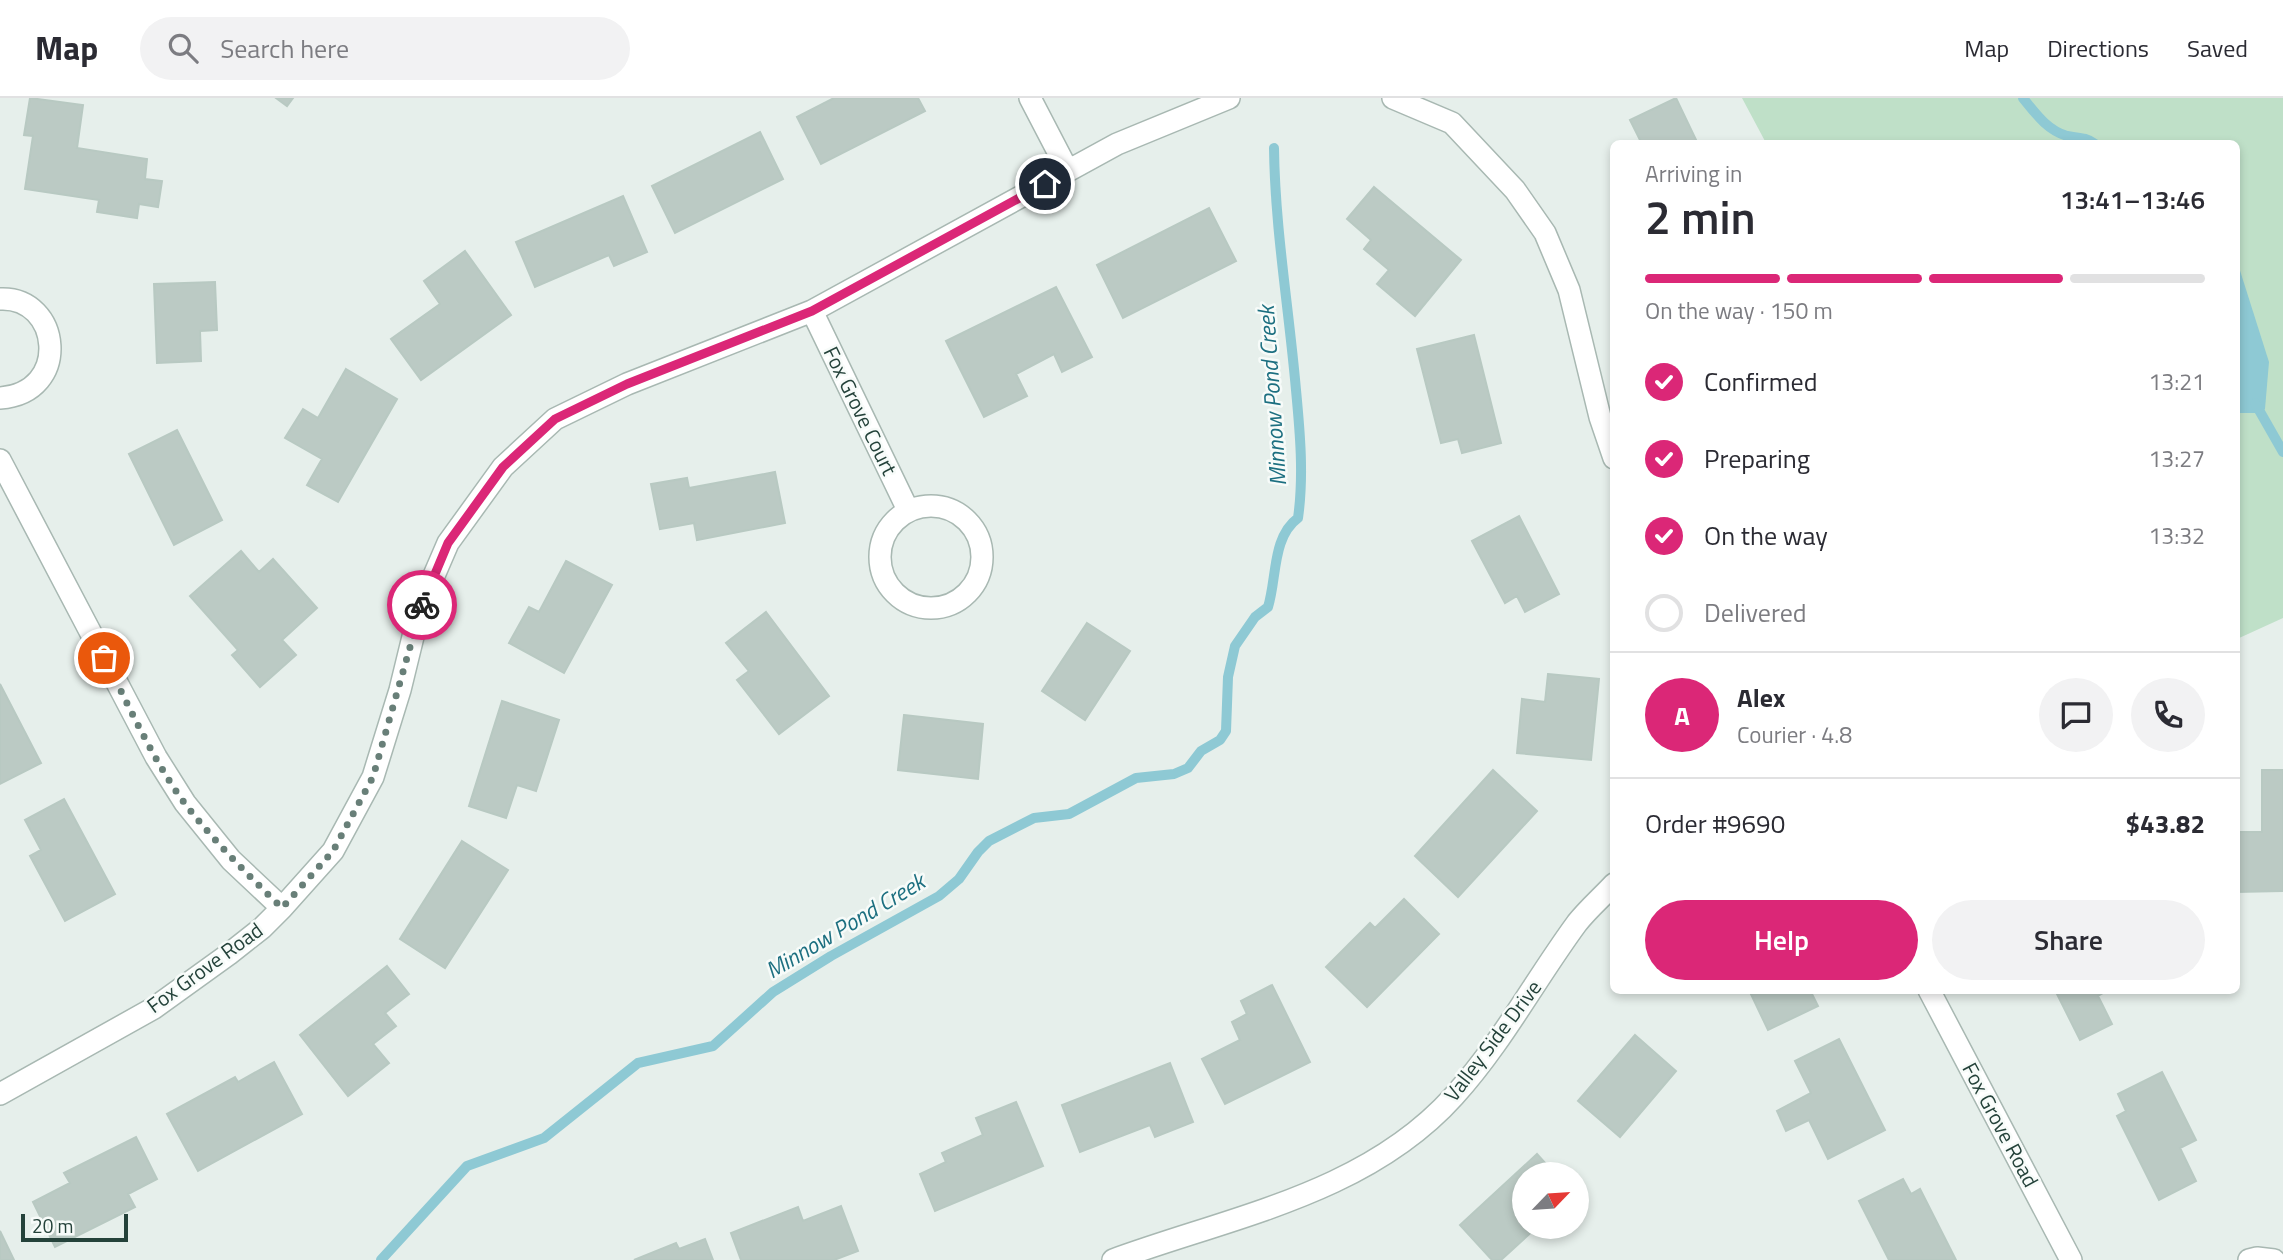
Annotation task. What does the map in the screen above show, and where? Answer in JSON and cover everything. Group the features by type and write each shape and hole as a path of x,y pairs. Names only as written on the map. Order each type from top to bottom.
{"street":[{"path":"1030,98 1068,171"},
{"name":"Fox Grove Road","path":"0,1094 154,1008 229,954 262,928 333,851 373,777 400,690 421,608 448,543 503,467 555,419 627,384 812,311 1116,144 1229,98"},
{"path":"1393,98 1451,123 1515,190 1545,233 1569,290 1600,417 1610,446"},
{"path":"0,299 26,305 41,318 49,336 51,355 44,374 31,389 13,397 0,398"},
{"name":"Fox Grove Court","path":"812,311 908,510"},
{"path":"0,460 156,757 185,803 231,860 282,908"},
{"path":"928,505 948,508 965,519 978,535 982,554 980,574 969,592 953,604 934,609 913,606 896,595 884,579 879,560 882,540 892,522 908,510 928,505"},
{"name":"Valley Side Drive","path":"1113,1260 1174,1238 1277,1207 1349,1174 1411,1138 1454,1096 1508,1027 1578,921 1610,888"},
{"name":"Fox Grove Road","path":"1931,994 2071,1260"},
{"path":"2249,1260 2274,1260"}],"green space":[{"path":"1742,98 2283,98 2283,618 2240,638 2240,140 1764,140"}],"water":[{"path":"2240,270 2269,362 2265,409 2261,413 2240,413"}],"building":[{"path":"30,98 83,105 77,148 147,159 145,179 162,181 158,207 139,204 137,218 97,212 99,200 25,189 33,136 24,135"},
{"path":"276,98 293,98 287,106"},
{"path":"834,98 918,98 925,111 821,164 797,117"},
{"path":"1676,98 1696,140 1640,140 1630,120"},
{"path":"760,132 783,179 675,233 652,186"},
{"path":"1374,187 1461,260 1415,316 1377,284 1389,270 1364,249 1371,240 1347,219"},
{"path":"623,196 647,252 614,266 609,255 535,287 516,242"},
{"path":"1209,208 1236,261 1123,318 1097,265"},
{"path":"465,251 511,315 421,380 391,339 440,304 424,281"},
{"path":"215,282 217,330 200,331 201,361 157,363 154,284"},
{"path":"1056,287 1092,357 1062,372 1054,354 1016,374 1027,396 984,417 946,341"},
{"path":"1474,335 1501,443 1462,453 1458,439 1441,443 1417,349"},
{"path":"346,369 397,399 338,502 307,485 322,459 285,438 303,409 318,418"},
{"path":"177,430 222,520 174,545 129,454"},
{"path":"775,472 785,523 697,540 694,523 660,529 651,484 687,478 689,488"},
{"path":"1519,516 1559,594 1525,612 1517,596 1505,603 1472,541"},
{"path":"241,551 259,572 273,559 317,608 282,640 296,655 260,687 232,655 238,650 190,596"},
{"path":"566,561 612,585 564,673 509,643 529,607 539,612"},
{"path":"766,612 829,696 779,734 737,680 749,671 726,643"},
{"path":"1087,623 1130,651 1085,720 1042,691"},
{"path":"1548,674 1599,679 1591,760 1517,753 1522,699 1545,702"},
{"path":"0,684 41,763 0,784"},
{"path":"502,701 559,720 536,791 517,785 506,818 469,806"},
{"path":"904,715 983,724 978,779 898,770"},
{"path":"1493,770 1537,811 1458,897 1415,856"},
{"path":"2262,770 2283,770 2283,891 2240,892 2240,832 2262,832"},
{"path":"64,799 115,894 65,921 30,856 41,850 25,820"},
{"path":"462,841 508,870 445,968 400,939"},
{"path":"1404,899 1439,934 1367,1007 1326,967 1370,923 1375,928"},
{"path":"387,966 409,994 385,1013 396,1026 373,1044 389,1063 348,1096 300,1035"},
{"path":"1272,985 1310,1062 1225,1104 1202,1059 1240,1040 1232,1022 1247,1014 1241,1001"},
{"path":"1751,994 1812,994 1818,1006 1768,1030"},
{"path":"2057,994 2101,994 2098,996 2112,1024 2080,1040"},
{"path":"1635,1035 1676,1071 1620,1137 1578,1101"},
{"path":"1839,1039 1885,1130 1828,1159 1809,1120 1786,1131 1777,1111 1811,1093 1795,1061"},
{"path":"274,1062 302,1114 198,1171 167,1114 235,1077 238,1082"},
{"path":"1170,1063 1193,1122 1155,1137 1150,1125 1080,1152 1062,1105"},
{"path":"2162,1072 2196,1140 2180,1148 2196,1181 2159,1200 2117,1116 2126,1111 2118,1094"},
{"path":"1016,1102 1043,1166 935,1211 920,1174 946,1162 942,1153 983,1135 976,1118"},
{"path":"136,1137 157,1179 128,1194 135,1207 55,1247 33,1202 70,1183 64,1173"},
{"path":"1537,1154 1544,1162 1528,1162"},
{"path":"1512,1177 1512,1239 1524,1239 1501,1260 1492,1260 1460,1225"},
{"path":"1903,1179 1911,1194 1920,1189 1956,1260 1889,1260 1859,1201"},
{"path":"841,1206 858,1251 834,1260 741,1260 731,1233 798,1207 803,1221"},
{"path":"0,1231 14,1260 0,1260"},
{"path":"705,1239 713,1260 634,1260 676,1243 679,1249"}],"waterway":[{"path":"2023,98 2042,121 2054,130 2087,140"},
{"name":"Minnow Pond Creek","path":"381,1260 467,1166 544,1138 638,1063 713,1046 773,992 831,956 939,896 959,879 989,841 1034,818 1069,814 1136,778 1174,774 1188,768 1201,751 1220,740 1226,731 1228,677 1235,646 1255,617 1268,607 1279,547 1290,526 1298,518 1300,502 1299,422 1280,239 1274,148"},
{"path":"2255,403 2283,452"}],"way so far":[{"path":"104,658 156,757 185,803 231,860 282,908 333,851 373,777 400,690 422,605"}],"route":[{"path":"422,605 448,543 503,467 555,419 627,384 812,311 1045,184"}]}
